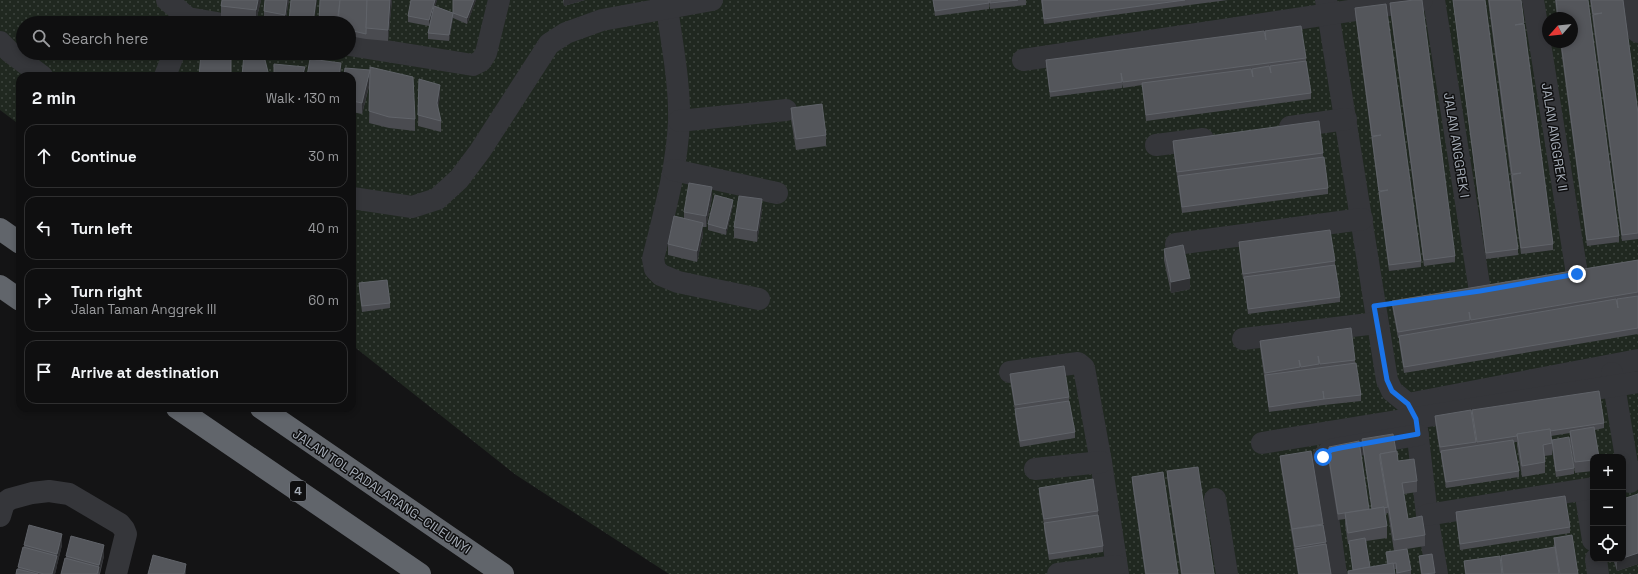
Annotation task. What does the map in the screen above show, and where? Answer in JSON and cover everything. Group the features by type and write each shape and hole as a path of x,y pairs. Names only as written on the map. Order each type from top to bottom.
{"highway":[{"path":"0,229 16,240"},
{"path":"0,286 16,297"},
{"name":"4","path":"183,412 420,574"},
{"name":"JALAN TOL PADALARANG–CILEUNYI","path":"267,412 503,574"}],"street":[{"path":"167,0 190,14"},
{"path":"356,46 473,65 481,61 486,52 499,0"},
{"path":"356,199 412,207 437,199 459,179 480,151 549,44 566,32 602,20 667,4 712,0"},
{"path":"1023,60 1326,7 1422,0"},
{"name":"JALAN ANGGREK I","path":"1434,0 1480,291"},
{"name":"JALAN ANGGREK II","path":"1533,0 1577,274"},
{"path":"1633,0 1638,32"},
{"path":"667,4 676,74 679,121 674,170 653,260 655,269 661,275 678,282 759,299"},
{"path":"1326,7 1346,119 1387,380 1392,391 1414,419 1436,574"},
{"path":"0,42 16,56"},
{"path":"21,60 37,72"},
{"path":"167,72 171,60"},
{"path":"679,121 786,110"},
{"path":"1267,130 1346,119"},
{"path":"1156,145 1220,136"},
{"path":"674,170 777,194"},
{"path":"1176,244 1362,219"},
{"path":"1554,278 1600,270"},
{"path":"1457,294 1502,287"},
{"path":"1243,339 1376,314 1397,302"},
{"path":"1336,574 1321,468 1323,457 1331,450 1340,448 1414,419 1611,364 1638,360"},
{"path":"1010,372 1078,363 1084,368 1101,462 1117,570 1058,574"},
{"path":"1611,364 1613,386 1630,482"},
{"path":"1262,443 1638,382"},
{"path":"1035,469 1101,462"},
{"path":"1427,515 1589,489 1592,526"},
{"path":"0,516 4,503 10,499 32,493 49,491 69,494 120,524 124,529 126,534 116,574"},
{"path":"1215,498 1227,574"},
{"path":"1596,562 1598,574"}],"shaded area":[{"path":"0,0 1638,0 1638,574 669,574 516,475 356,348 356,72 16,72 16,122 0,110"}],"building":[{"path":"222,0 258,0 256,10 221,6"},
{"path":"265,0 287,0 285,15 264,11"},
{"path":"291,0 316,0 314,16 289,16"},
{"path":"320,0 340,0 338,16 319,16"},
{"path":"340,0 367,0 366,34 356,32 356,16 339,16"},
{"path":"367,0 390,0 388,30 366,28"},
{"path":"411,0 435,0 429,20 408,16"},
{"path":"453,0 474,0 467,18 453,13"},
{"path":"933,0 989,0 989,3 935,11"},
{"path":"990,0 1018,0 990,3"},
{"path":"1042,0 1185,0 1044,19"},
{"path":"1422,0 1455,256 1424,260 1390,3"},
{"path":"1453,0 1485,0 1518,249 1486,253"},
{"path":"1489,0 1521,0 1524,23 1515,25 1524,24 1553,244 1521,248 1512,175 1521,173 1512,174"},
{"path":"1556,0 1588,0 1619,236 1587,240 1562,48 1578,48 1578,12 1557,12"},
{"path":"1591,0 1623,0 1638,113 1638,233 1622,235 1593,15 1602,13 1593,14"},
{"path":"1386,4 1421,261 1389,265 1379,192 1388,190 1379,191 1372,137 1381,135 1372,136 1355,8"},
{"path":"434,6 453,13 449,35 428,33"},
{"path":"1301,26 1306,58 1123,82 1121,73 1122,82 1050,92 1046,60 1264,31 1266,40 1265,31"},
{"path":"200,60 231,60 231,72 199,72"},
{"path":"243,60 265,60 268,72 242,72"},
{"path":"310,60 341,63 340,72 308,72"},
{"path":"1306,61 1311,93 1146,115 1142,83 1251,69 1253,77 1252,69 1269,66 1271,73 1270,66"},
{"path":"274,64 305,67 303,72 274,72"},
{"path":"370,67 413,77 415,119 389,117 369,111"},
{"path":"345,68 370,70 362,103 356,102 356,72 344,72"},
{"path":"419,79 440,85 437,103 441,121 418,115"},
{"path":"822,104 826,135 796,139 791,108"},
{"path":"1319,121 1323,153 1177,172 1173,141"},
{"path":"1324,157 1328,188 1182,207 1178,176"},
{"path":"689,183 712,187 706,216 684,212"},
{"path":"715,195 733,200 726,229 708,224"},
{"path":"739,196 762,199 757,231 734,227"},
{"path":"674,216 703,223 697,251 668,244"},
{"path":"1330,230 1335,261 1243,274 1239,242"},
{"path":"1183,245 1190,278 1171,282 1164,249"},
{"path":"1638,260 1638,292 1471,320 1469,312 1470,320 1398,332 1392,301"},
{"path":"1335,265 1340,297 1248,309 1244,277"},
{"path":"387,280 390,303 362,306 359,283"},
{"path":"1638,296 1638,328 1404,367 1399,336 1616,299 1618,308 1617,299"},
{"path":"1351,328 1355,360 1320,364 1318,356 1319,364 1301,367 1299,360 1300,367 1265,373 1260,341"},
{"path":"1356,363 1361,395 1269,407 1265,375"},
{"path":"1064,366 1069,397 1015,405 1010,374"},
{"path":"1599,391 1604,423 1550,431 1550,429 1477,442 1472,410"},
{"path":"1069,401 1075,432 1020,441 1015,409"},
{"path":"1471,410 1476,442 1440,447 1435,416"},
{"path":"1594,427 1598,454 1590,454 1590,460 1575,462 1570,431"},
{"path":"1550,429 1552,443 1543,445 1545,462 1522,466 1517,434"},
{"path":"1393,434 1396,451 1380,454 1388,507 1372,509 1362,439"},
{"path":"1569,437 1574,468 1556,471 1552,440"},
{"path":"1513,440 1519,471 1446,482 1441,451"},
{"path":"1359,441 1369,509 1338,514 1329,459 1329,447"},
{"path":"1311,451 1323,524 1292,529 1280,456"},
{"path":"1397,451 1398,461 1414,459 1417,481 1402,483 1408,519 1422,516 1425,535 1394,540 1380,454"},
{"path":"1198,467 1214,574 1182,574 1167,471"},
{"path":"1163,472 1178,574 1146,574 1132,477"},
{"path":"1093,479 1098,511 1044,519 1039,488"},
{"path":"1638,494 1638,553 1626,557 1626,526 1626,498"},
{"path":"1565,496 1570,527 1460,544 1456,512"},
{"path":"1384,507 1387,526 1348,533 1345,513"},
{"path":"1098,515 1103,546 1049,554 1044,523"},
{"path":"29,525 62,534 57,554 24,545"},
{"path":"1323,525 1326,542 1295,547 1292,529"},
{"path":"1572,535 1578,574 1560,574 1554,538"},
{"path":"71,536 104,545 99,565 66,556"},
{"path":"1365,538 1370,567 1353,570 1349,541"},
{"path":"1326,544 1331,574 1299,574 1295,549"},
{"path":"23,547 57,556 52,574 44,574 18,567"},
{"path":"1555,547 1559,574 1503,574 1501,556"},
{"path":"1407,549 1411,570 1397,573 1396,563 1388,564 1386,552"},
{"path":"1432,554 1435,573 1422,574 1419,556"},
{"path":"153,555 186,564 184,574 148,574"},
{"path":"1500,556 1502,574 1466,574 1464,561"},
{"path":"65,558 99,567 97,574 61,574"},
{"path":"1393,563 1395,574 1348,574 1348,571"},
{"path":"17,569 38,574 16,574"}],"route":[{"path":"1323,457 1331,450 1418,434 1416,419 1408,404 1392,391 1387,380 1374,306 1480,291 1577,274"}]}
